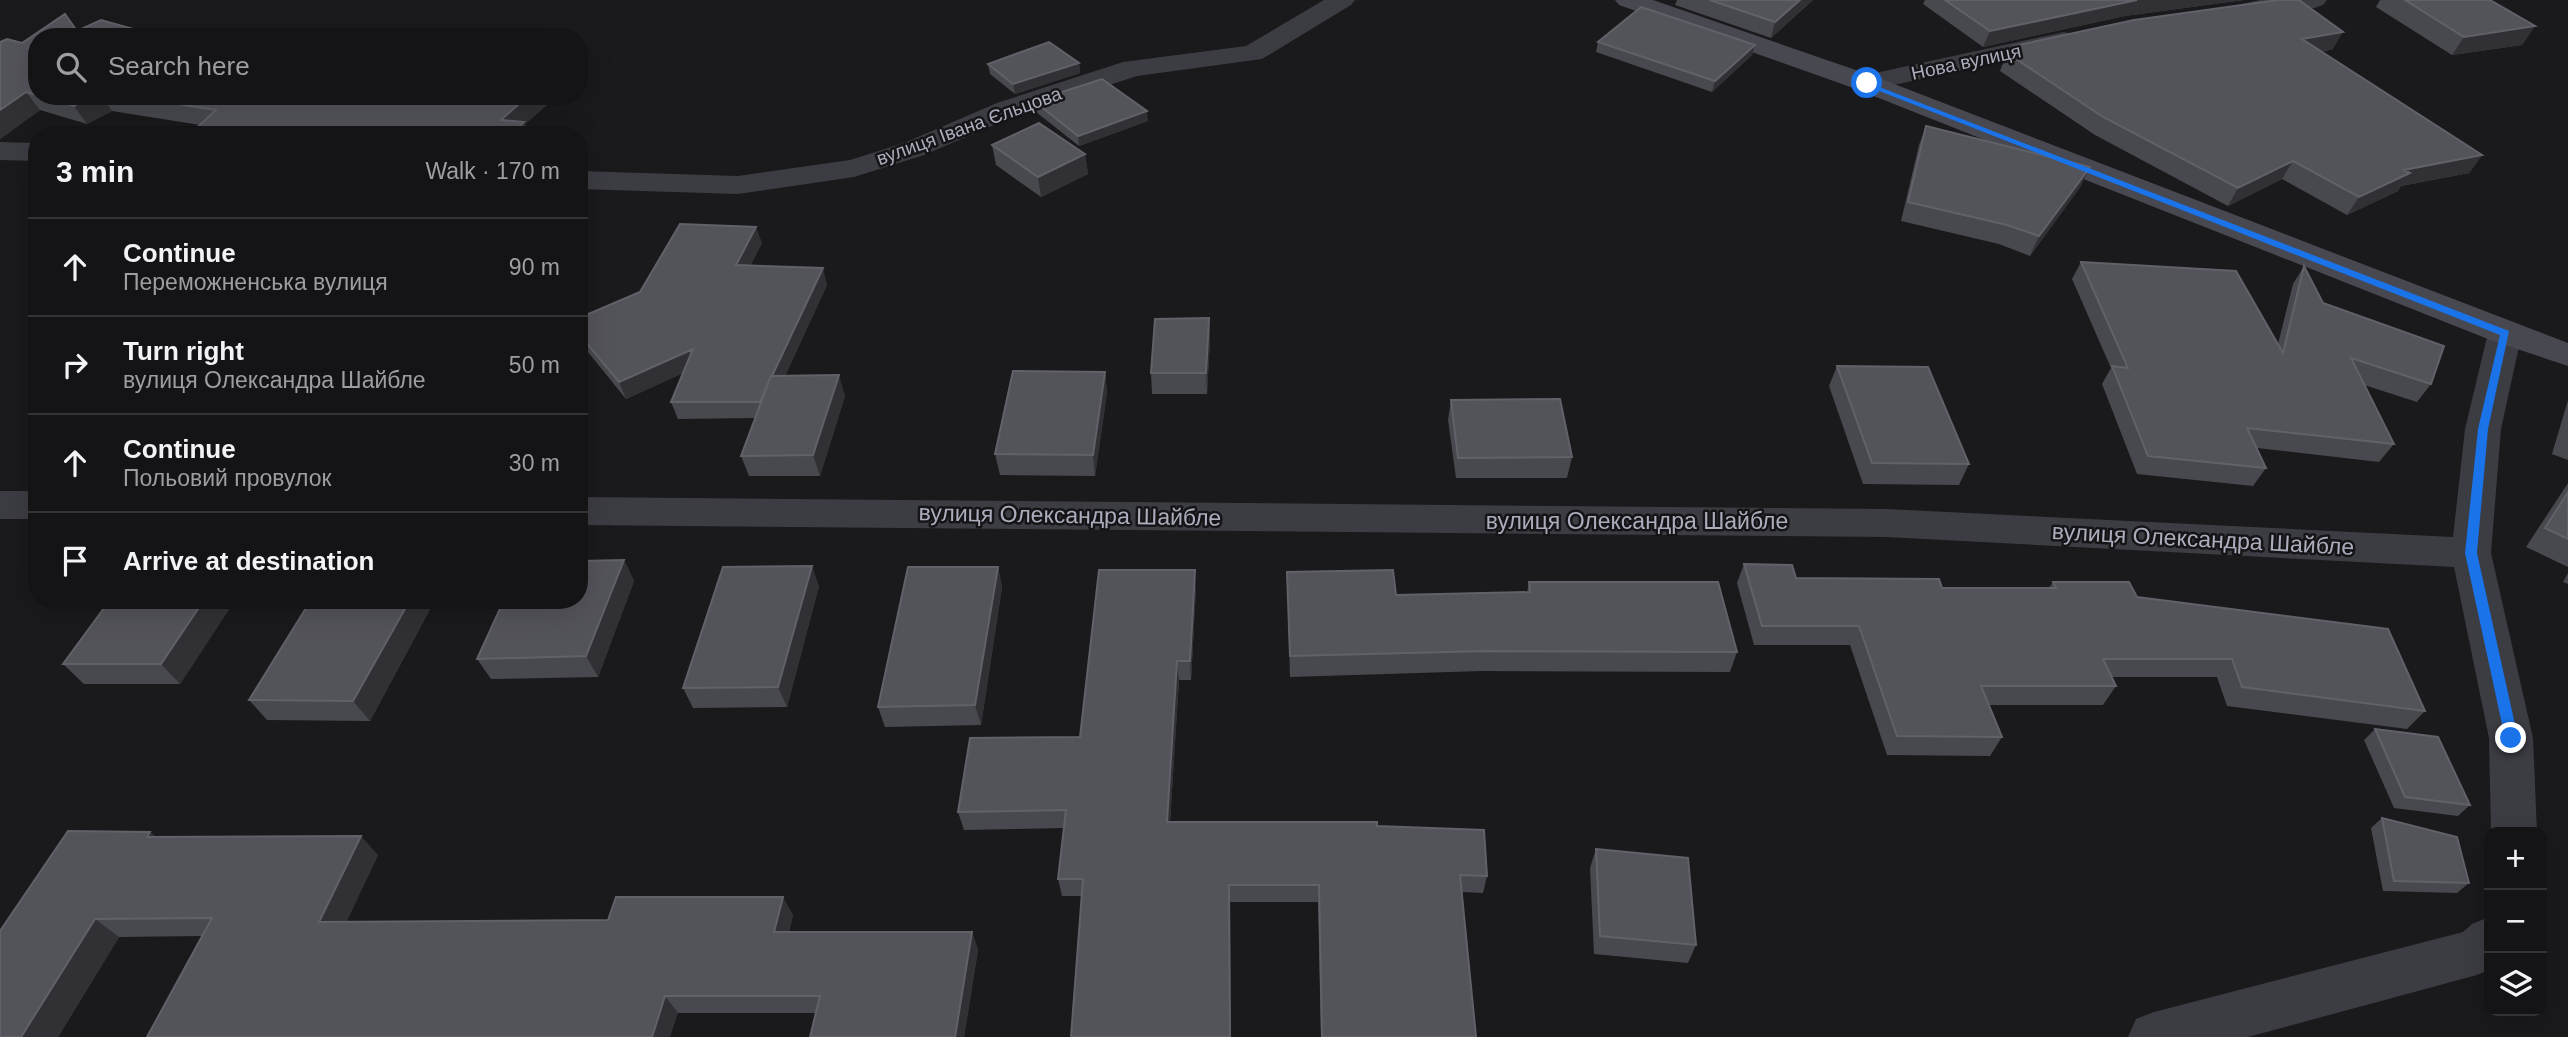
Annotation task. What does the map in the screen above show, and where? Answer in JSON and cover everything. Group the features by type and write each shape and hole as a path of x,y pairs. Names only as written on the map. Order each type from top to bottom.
{"main road":[{"path":"1628,0 1867,83 2505,333 2568,355"}],"street":[{"name":"вулиця Івана Єльцова","path":"588,180 738,185 854,168 914,149 1007,109 1133,68 1253,53 1342,0"},
{"path":"2220,14 2315,0"},
{"name":"Нова вулиця","path":"1867,83 2084,36"},
{"path":"0,151 28,152"},
{"path":"2505,333 2483,429 2471,553 2511,738 2514,827"},
{"path":"0,505 28,505"},
{"name":"вулиця Олександра Шайбле","path":"588,510 1886,523 2471,553"},
{"path":"2154,1037 2477,952 2484,945"}],"building":[{"path":"1710,0 1800,0 1775,22"},
{"path":"1945,0 2137,0 1990,31"},
{"path":"2278,0 2299,0 2343,32 2302,39 2482,155 2404,170 2410,173 2359,197 2293,161 2238,188 2103,117 2007,53 2020,50 2014,46 2134,20"},
{"path":"2405,0 2490,0 2535,26 2464,37"},
{"path":"1641,7 1755,45 1715,81 1598,42"},
{"path":"65,14 75,28 44,28"},
{"path":"101,20 130,28 84,28"},
{"path":"7,39 22,43 28,39 28,93 0,110 0,42"},
{"path":"1049,42 1079,63 1013,84 988,64"},
{"path":"1102,79 1147,111 1078,136 1034,101"},
{"path":"184,105 518,105 501,120 524,122 520,126 199,126 216,110"},
{"path":"1039,123 1085,154 1038,177 992,145"},
{"path":"1926,126 2090,167 2039,236 2007,225 1908,202"},
{"path":"680,224 756,227 736,265 823,268 760,402 671,402 693,349 619,382 588,345 588,314 640,292"},
{"path":"2081,262 2236,271 2283,353 2304,266 2323,303 2444,346 2431,384 2351,358 2394,444 2247,428 2266,468 2148,456 2112,366 2128,368"},
{"path":"1209,318 1206,373 1151,373 1155,319"},
{"path":"1837,366 1928,367 1969,464 1872,463"},
{"path":"1013,371 1105,372 1093,455 995,454"},
{"path":"839,375 813,455 741,456 771,376"},
{"path":"1560,399 1572,457 1458,458 1451,400"},
{"path":"2568,492 2568,539 2545,528"},
{"path":"624,560 586,656 477,659 500,609 588,609 588,561"},
{"path":"1744,564 1792,565 1796,578 1939,579 1942,588 2056,588 2053,582 2129,582 2137,597 2388,629 2425,711 2242,687 2232,659 2103,659 2116,686 1981,686 2002,737 1897,736 1859,626 1762,626"},
{"path":"812,566 778,687 683,688 723,567"},
{"path":"908,567 998,567 975,705 878,707"},
{"path":"1099,570 1195,570 1190,661 1177,661 1167,822 1377,822 1377,826 1484,830 1487,876 1460,875 1476,1037 1322,1037 1319,885 1229,885 1230,1037 1071,1037 1083,879 1058,879 1066,810 958,812 970,738 1080,737"},
{"path":"1393,570 1396,595 1530,592 1529,582 1718,582 1737,652 1486,651 1290,656 1287,572"},
{"path":"103,609 198,609 161,664 63,664"},
{"path":"305,609 405,609 353,701 249,700"},
{"path":"2375,729 2438,737 2470,805 2405,797"},
{"path":"2382,818 2457,837 2469,883 2394,881"},
{"path":"68,831 150,832 147,837 361,836 319,922 608,920 616,897 783,897 774,932 972,932 955,1037 810,1037 820,996 665,996 652,1037 147,1037 212,918 95,919 21,1037 0,1037 0,931"},
{"path":"1596,849 1688,858 1696,945 1600,936"}],"route":[{"path":"1867,83 2505,333 2483,429 2471,553 2511,738"}]}
